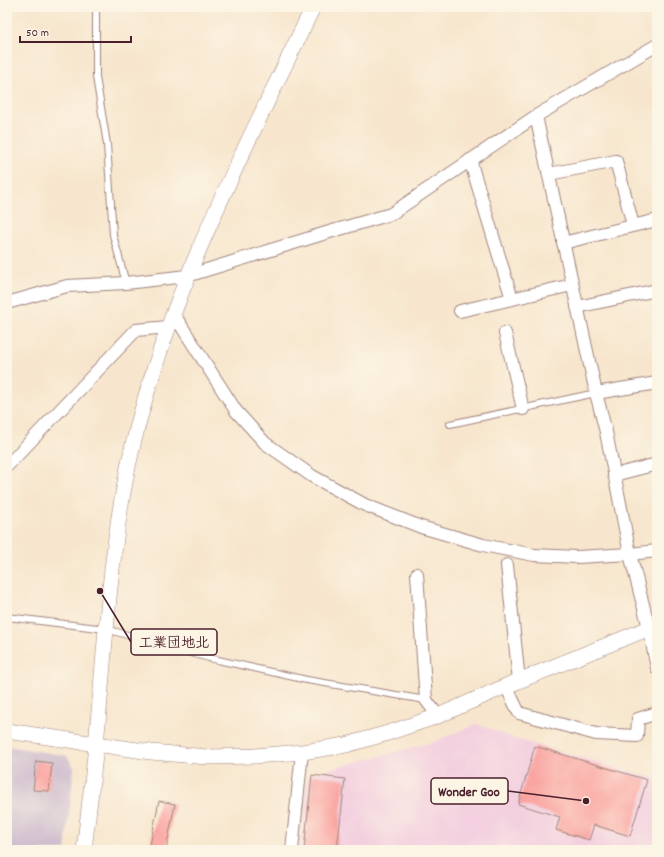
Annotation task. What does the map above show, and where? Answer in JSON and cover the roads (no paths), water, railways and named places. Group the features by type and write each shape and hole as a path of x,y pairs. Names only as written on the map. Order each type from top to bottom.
{"street":[{"path":"84,850 96,744 115,539 128,467 143,406 168,327 187,276 202,241 313,7"},
{"path":"7,303 68,286 126,283 187,276 392,214 536,116 657,45"},
{"path":"536,116 572,285 606,432 630,554 653,627 657,668"},
{"path":"470,160 512,299"},
{"path":"548,174 616,161 633,225"},
{"path":"563,242 657,220"},
{"path":"460,311 572,285"},
{"path":"577,307 657,290"},
{"path":"174,312 236,411 265,443 312,476 365,505 421,527 483,545 534,554 577,557 657,551"},
{"path":"8,461 136,330 168,327"},
{"path":"505,334 523,409"},
{"path":"596,393 657,383"},
{"path":"614,475 657,464"},
{"path":"507,565 512,684 519,713 596,734 637,736 638,719 657,713"},
{"path":"417,574 426,700 438,716"},
{"path":"7,731 151,752 207,757 255,756 302,752 346,745 438,716 512,684 653,627"},
{"path":"292,850 302,752"}],"lane":[{"path":"96,7 96,77 107,144 113,235 126,283"},
{"path":"450,424 596,393"},
{"path":"7,617 106,629 210,658 307,680 426,700"}],"place":[{"name":"工業団地北","path":"100,591"},
{"name":"Wonder Goo","path":"586,801"}]}
